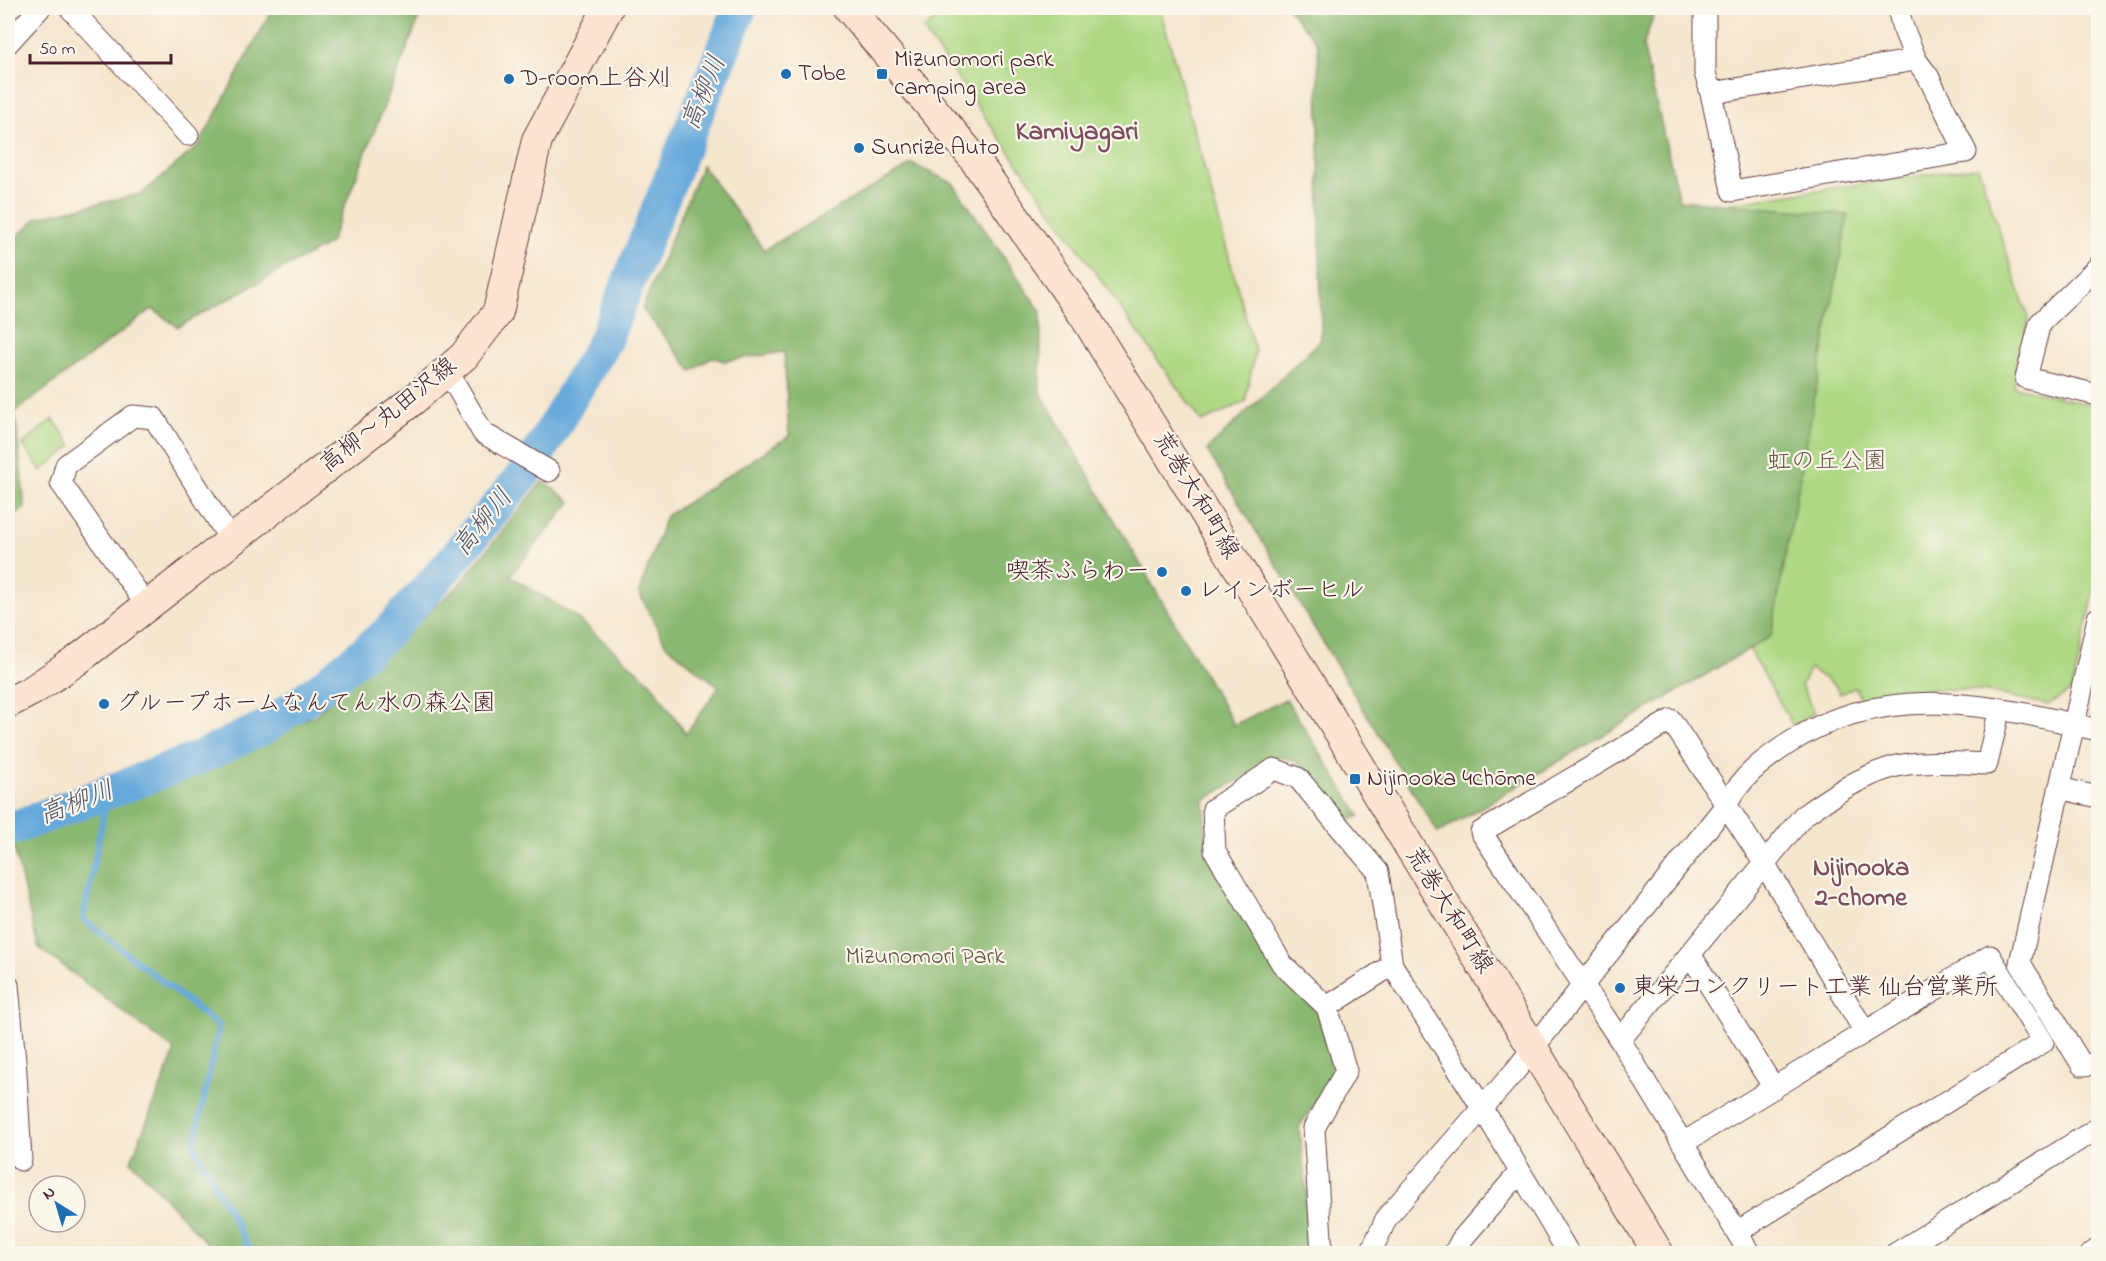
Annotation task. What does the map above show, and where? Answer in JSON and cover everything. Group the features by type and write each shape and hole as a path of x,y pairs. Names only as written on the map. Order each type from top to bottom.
{"street":[{"path":"8,43 40,8"},
{"path":"70,8 188,135"},
{"name":"高柳～丸田沢線","path":"8,703 33,690 76,661 413,400 464,356 498,312 537,140 608,8"},
{"name":"荒巻大和町線","path":"849,8 972,156 1085,317 1659,1254"},
{"path":"1705,8 1705,73 1712,93 1732,191 1966,153 1928,76 1916,60 1898,8"},
{"path":"1712,93 1916,60"},
{"path":"2098,267 2040,323 2026,378 2098,395"},
{"path":"447,370 483,433 549,471"},
{"path":"147,606 62,483 66,465 133,416 154,418 231,541"},
{"path":"2098,618 2093,664 2074,724 2020,963 2082,1065 2098,1064"},
{"path":"1370,1254 1387,1217 1533,1048 1726,805 1739,783 1800,736 1830,722 1887,707 1919,703 1950,703 2000,708 2098,730"},
{"path":"1620,1040 1803,816 1842,788 1894,766 1941,763 1987,764 2000,708"},
{"path":"1750,1254 1620,1040 1481,832 1671,720 1764,863 1865,1032"},
{"path":"1322,1254 1314,1128 1346,1071 1327,1007 1282,964 1215,850 1213,809 1274,768 1298,778 1378,872 1392,965 1483,1108 1519,1173 1569,1254"},
{"path":"2059,788 2098,797"},
{"path":"1690,954 1774,1088"},
{"path":"1683,1143 1990,956 2043,1042 1737,1232"},
{"path":"1327,1007 1392,965"},
{"path":"8,985 21,1160"},
{"path":"1895,1254 2095,1130 2098,1136"},
{"path":"1454,1254 1462,1239 1519,1173"},
{"path":"2091,1254 2098,1249"}],"green space":[{"path":"273,8 423,8 330,243 178,327 152,309 15,412 25,508 8,520 8,244 39,217 141,194 199,145"},
{"path":"949,8 1160,8 1255,351 1245,402 1202,422 923,30"},
{"path":"1288,8 1656,8 1643,46 1679,200 1848,215 1771,636 1438,833 1207,450 1321,340 1318,44"},
{"name":"Mizunomori Park","path":"912,164 953,183 1041,312 1040,392 1234,725 1286,699 1360,816 1349,820 1297,762 1279,756 1204,800 1207,854 1316,1010 1337,1070 1299,1127 1314,1253 216,1253 131,1161 175,1051 38,947 13,844 130,800 315,715 458,586 543,481 571,502 510,576 575,616 651,683 686,734 719,687 666,645 639,593 666,516 789,436 784,352 724,361 712,357 692,371 642,309 702,165 764,250"},
{"name":"虹の丘公園","path":"1978,167 2029,320 2014,387 2098,406 2098,576 2072,690 2048,705 1964,689 1906,691 1860,699 1856,687 1840,694 1835,685 1810,669 1801,685 1814,713 1793,726 1749,648 1717,290 1730,203"},
{"path":"53,419 72,446 41,471 23,444"}],"waterway":[{"name":"高柳川","path":"8,830 196,759 265,727 323,686 385,635 448,566 532,464 605,340 740,8"},
{"path":"108,792 83,919 219,1026 194,1146 252,1254"}],"place":[{"name":"Tobe","path":"786,74"},
{"name":"Mizunomori park camping area","path":"882,74"},
{"name":"D-room上谷刈","path":"509,79"},
{"name":"Sunrize Auto","path":"859,148"},
{"name":"喫茶ふらわー","path":"1162,572"},
{"name":"レインボーヒル","path":"1186,591"},
{"name":"グループホームなんてん水の森公園","path":"104,704"},
{"name":"Nijinooka 4chōme","path":"1355,779"},
{"name":"東栄コンクリート工業 仙台営業所","path":"1620,988"}],"district":[{"name":"Kamiyagari","path":"1077,132"},
{"name":"Nijinooka 2-chome","path":"1861,884"}]}
